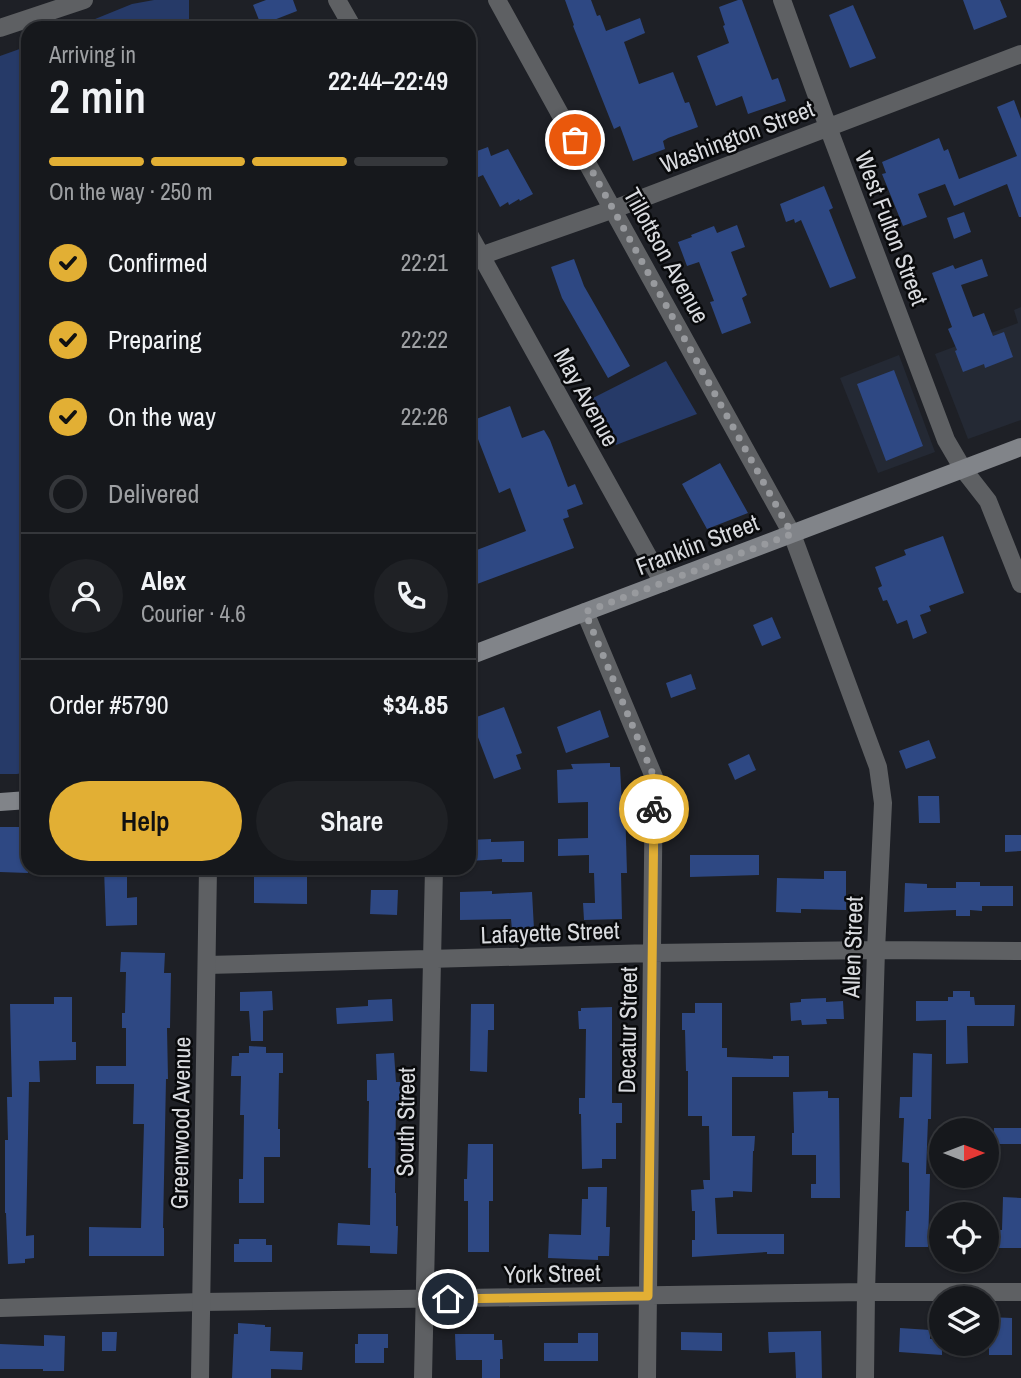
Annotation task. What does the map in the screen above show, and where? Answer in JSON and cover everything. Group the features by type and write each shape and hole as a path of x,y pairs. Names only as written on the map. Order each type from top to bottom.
{"main road":[{"name":"Franklin Street","path":"476,653 1021,447"},
{"path":"0,802 21,800"}],"street":[{"path":"0,27 84,0"},
{"path":"337,0 349,21"},
{"name":"Tillottson Avenue","path":"497,0 792,534"},
{"name":"West Fulton Street","path":"782,0 946,440 963,469 988,501 1021,584"},
{"name":"Washington Street","path":"476,258 614,209 1021,54"},
{"name":"May Avenue","path":"476,260 663,583"},
{"name":"Allen Street","path":"792,534 878,767 883,803 876,950 865,1378"},
{"name":"Decatur Street","path":"585,612 654,777 647,1378"},
{"name":"Greenwood Avenue","path":"200,1378 208,875"},
{"name":"South Street","path":"423,1378 434,875"},
{"name":"Lafayette Street","path":"207,965 653,953 1021,951"},
{"name":"York Street","path":"0,1308 202,1302 1021,1292"}],"shaded area":[{"path":"154,0 189,0 189,21 90,21 132,4"},
{"path":"21,48 21,773 17,774 0,774 0,56"},
{"path":"1021,307 1021,420 968,439 935,354 1018,323 1014,310"},
{"path":"899,355 935,452 878,473 840,378"},
{"path":"666,361 697,414 616,445 591,399"}],"building":[{"path":"266,0 293,0 297,11 271,21 259,21 253,5"},
{"path":"565,0 591,0 606,31 640,18 645,33 624,42 639,84 673,72 685,103 689,102 698,127 663,141 665,149 633,161 620,126 614,129"},
{"path":"742,0 772,80 778,78 786,101 748,114 742,96 716,106 697,56 729,43 719,7"},
{"path":"963,0 1000,0 1007,17 974,30"},
{"path":"853,5 876,58 850,68 829,15"},
{"path":"1014,100 1021,119 1021,217 1007,184 954,206 945,184 918,194 927,217 903,226 882,174 886,173 882,162 939,138 944,151 948,149 959,179 1017,156 997,107"},
{"path":"488,147 491,156 508,149 533,194 500,207 483,175 476,178 476,151"},
{"path":"824,186 833,208 829,210 856,278 830,288 801,220 795,223 794,219 786,222 780,204"},
{"path":"964,212 971,232 954,239 947,218"},
{"path":"737,225 745,247 731,252 747,295 742,298 751,323 722,334 710,302 714,301 699,262 687,266 678,242 714,226 717,233"},
{"path":"574,259 584,286 630,366 608,378 562,298 551,267"},
{"path":"982,259 988,276 961,285 973,317 984,313 993,336 1004,332 1013,357 985,368 984,364 963,372 948,329 952,327 932,273 953,265 955,269"},
{"path":"894,370 923,446 886,461 857,384"},
{"path":"510,406 522,438 544,430 568,487 575,484 583,504 567,510 569,517 563,519 574,548 476,584 476,550 526,531 510,488 499,493 476,434 476,419"},
{"path":"720,463 748,513 707,529 682,484"},
{"path":"943,536 964,593 929,606 931,611 920,615 927,633 913,639 907,620 897,624 887,600 883,601 878,588 882,586 875,567 906,555 904,550"},
{"path":"772,617 781,638 762,646 753,625"},
{"path":"691,674 696,689 671,698 666,683"},
{"path":"504,707 522,753 516,755 521,769 494,779 476,732 476,717"},
{"path":"600,710 609,737 566,753 557,727"},
{"path":"929,740 936,758 906,769 899,751"},
{"path":"749,754 756,770 735,780 728,764"},
{"path":"610,763 610,767 620,767 622,805 625,805 627,873 621,873 622,919 584,920 583,903 595,903 594,873 589,873 589,855 558,856 558,839 588,838 588,802 558,803 557,770 573,769 571,764"},
{"path":"918,796 939,796 940,823 919,823"},
{"path":"0,827 21,827 21,873 0,872"},
{"path":"1005,835 1021,835 1021,851 1005,852"},
{"path":"476,840 524,841 524,862 502,862 502,859 476,861"},
{"path":"690,855 759,855 759,875 690,877"},
{"path":"824,871 846,871 846,910 801,909 801,913 776,912 777,878 824,879"},
{"path":"104,875 127,875 127,898 137,897 137,925 106,926"},
{"path":"254,875 307,876 307,904 254,903"},
{"path":"956,882 980,882 980,886 1013,886 1013,906 982,906 982,911 970,910 970,916 956,916 956,910 904,912 905,883 927,884 927,888 956,888"},
{"path":"371,890 398,890 397,915 370,914"},
{"path":"492,891 492,894 532,892 534,929 512,930 511,919 460,920 460,892"},
{"path":"121,952 165,953 164,973 171,973 170,1028 167,1028 164,1256 89,1256 89,1227 141,1228 144,1124 133,1124 134,1084 96,1084 96,1066 126,1066 126,1028 122,1028 122,1013 125,1013 126,972 120,972"},
{"path":"272,991 273,1010 263,1011 263,1041 251,1041 249,1011 240,1011 240,992"},
{"path":"953,991 970,991 975,1005 1015,1005 1014,1026 967,1026 968,1063 946,1064 946,1020 916,1021 916,1001 948,1001 948,997 953,997"},
{"path":"54,997 72,997 72,1042 76,1042 76,1060 39,1061 40,1082 29,1082 26,1236 34,1235 34,1258 25,1259 25,1263 8,1264 5,1140 8,1140 7,1097 12,1097 10,1004 54,1004"},
{"path":"826,998 826,1002 843,1001 844,1019 826,1019 827,1024 802,1025 801,1020 791,1021 790,1003 801,1002 801,999"},
{"path":"392,999 393,1021 337,1024 336,1008 368,1006 368,1000"},
{"path":"695,1003 722,1003 722,1048 727,1048 727,1057 773,1059 773,1056 789,1056 789,1077 732,1077 732,1136 755,1136 752,1192 733,1191 733,1197 715,1198 717,1234 784,1234 784,1254 767,1252 692,1257 695,1211 692,1211 691,1190 704,1189 703,1180 710,1180 709,1126 702,1126 702,1116 688,1116 688,1071 682,1013 695,1013"},
{"path":"471,1004 494,1004 494,1030 488,1030 487,1072 470,1071"},
{"path":"612,1007 612,1103 622,1103 622,1123 616,1123 616,1159 602,1159 602,1168 582,1169 579,1098 585,1098 586,1029 579,1029 578,1011 581,1011 581,1008"},
{"path":"249,1046 266,1047 266,1053 283,1053 283,1073 279,1073 280,1157 264,1157 264,1203 239,1203 239,1179 243,1179 244,1115 240,1115 241,1076 231,1076 232,1056 249,1053"},
{"path":"394,1053 396,1082 400,1082 400,1101 396,1101 397,1254 370,1253 370,1246 337,1245 338,1223 370,1225 371,1168 368,1168 367,1080 377,1080 376,1054"},
{"path":"913,1053 932,1054 931,1118 928,1119 926,1174 929,1174 930,1188 928,1247 905,1247 906,1211 909,1211 909,1163 902,1162 904,1118 899,1118 900,1097 912,1097"},
{"path":"828,1091 828,1098 839,1098 840,1198 811,1198 811,1184 816,1184 816,1155 792,1155 793,1092"},
{"path":"999,1128 1021,1128 1021,1144 999,1144"},
{"path":"468,1144 493,1144 493,1201 489,1201 489,1252 468,1252 468,1201 464,1201 464,1179 467,1179"},
{"path":"588,1187 607,1187 606,1227 610,1227 609,1256 598,1256 598,1260 548,1258 549,1234 581,1235 582,1199 588,1199"},
{"path":"1003,1197 1021,1198 1021,1248 999,1248 999,1230 1002,1230"},
{"path":"239,1239 266,1239 266,1245 272,1245 272,1262 234,1262 234,1244 239,1244"},
{"path":"999,1317 1012,1318 1012,1355 999,1355"},
{"path":"238,1323 271,1327 270,1351 303,1352 302,1370 271,1369 271,1378 232,1378 234,1334 238,1334"},
{"path":"900,1328 929,1330 929,1354 899,1352"},
{"path":"821,1331 822,1378 796,1378 795,1352 769,1353 768,1332"},
{"path":"102,1332 117,1332 116,1351 102,1351"},
{"path":"681,1332 722,1333 722,1351 681,1350"},
{"path":"578,1333 598,1333 598,1361 544,1361 544,1343 578,1343"},
{"path":"358,1334 388,1334 384,1363 355,1363"},
{"path":"455,1334 494,1334 494,1340 502,1340 500,1378 482,1378 482,1360 456,1360"},
{"path":"44,1335 65,1336 64,1371 0,1369 0,1344 44,1346"}],"way so far":[{"path":"575,140 792,534 585,612 654,777 654,809"}],"route":[{"path":"448,1299 648,1296 654,809"}]}
